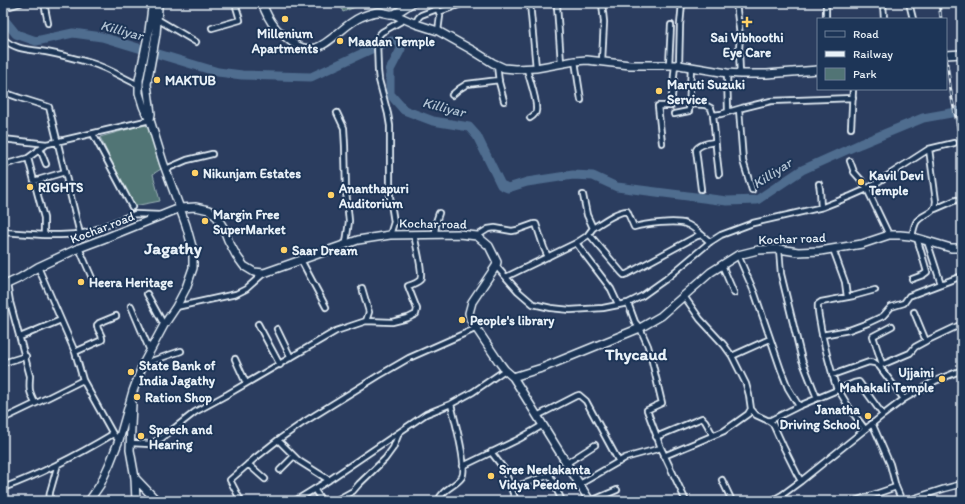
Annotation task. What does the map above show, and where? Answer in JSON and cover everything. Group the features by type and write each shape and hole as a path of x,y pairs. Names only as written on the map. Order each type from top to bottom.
{"street":[{"path":"4,8 20,3"},
{"path":"44,3 48,23"},
{"path":"150,119 151,114 147,84 152,32 152,8 154,3"},
{"path":"89,501 100,485 110,463 119,440 133,391 143,364 186,288 193,268 193,250 186,226 150,119 143,106 139,93 139,82 152,32 157,19 157,3"},
{"path":"212,28 240,20 235,3"},
{"path":"262,3 265,12 275,28 294,44 300,48 306,49 314,49 322,45 360,17 379,12 393,14 416,24 438,31 504,68 536,68 587,60 630,65 674,65 740,74 767,74 817,70"},
{"path":"393,14 412,3"},
{"path":"439,12 464,3"},
{"path":"530,3 536,68"},
{"path":"602,3 604,22 602,61"},
{"path":"662,143 658,106 671,106 674,65 682,3"},
{"path":"736,3 740,36 740,74"},
{"path":"826,3 826,18"},
{"path":"883,3 884,18"},
{"path":"909,3 913,18"},
{"path":"558,6 561,63"},
{"path":"416,24 421,15 437,8 440,16 438,31"},
{"path":"157,19 196,42"},
{"path":"390,235 394,222 390,197 390,126 379,80 377,40 382,32 406,19"},
{"path":"672,25 674,65"},
{"path":"3,39 14,46 25,49 63,55 91,63 114,72 126,80 139,82"},
{"path":"947,55 962,54"},
{"path":"575,61 581,100"},
{"path":"497,65 504,101"},
{"path":"674,114 688,112 690,108 691,67"},
{"path":"527,68 535,98 536,110 536,113 530,118"},
{"path":"727,73 728,112"},
{"path":"452,95 467,84 499,80"},
{"path":"851,128 853,90"},
{"path":"3,92 48,107 58,141 80,234"},
{"path":"712,115 771,101 853,98"},
{"path":"690,104 705,105 711,108 720,174"},
{"path":"739,109 743,162 752,190"},
{"path":"337,112 344,128 346,191 349,221 346,243"},
{"path":"3,165 28,158 47,144 150,119"},
{"path":"93,134 132,207"},
{"path":"3,140 47,144"},
{"path":"701,189 696,150 700,146 715,142"},
{"path":"617,490 588,500 580,484 513,377 505,370 470,319 469,308 496,266 518,291 533,304 570,310 602,308 628,303 642,296 666,279 710,242 721,235 753,223 821,207 851,196 867,189 929,149 954,143"},
{"path":"929,149 936,201 935,209"},
{"path":"38,150 42,154 46,164"},
{"path":"166,169 187,160 212,154"},
{"path":"28,158 44,218 44,235"},
{"path":"850,161 854,172 867,189 889,235"},
{"path":"34,181 65,172"},
{"path":"819,184 821,189 821,207"},
{"path":"584,195 586,215 593,228"},
{"path":"912,279 927,272 915,237 917,222 935,209 956,200"},
{"name":"Kochar road","path":"5,284 79,248 180,208 196,207 209,210 216,217 223,227 236,255 244,266 254,272 264,272 358,240 390,235 414,234 458,234 477,236 489,246 497,262 496,266"},
{"path":"506,276 576,243 589,234 593,228 624,211 627,212 634,227 643,224 682,222 710,242"},
{"path":"435,234 436,222 439,213"},
{"path":"3,232 44,235 80,234 92,231 135,214 165,215"},
{"path":"477,236 488,229 495,228 512,231 536,224 548,257"},
{"path":"131,443 150,444 162,438 195,412 280,365 336,331 366,321 392,322 408,318 416,314 408,286 418,281 421,275 414,234"},
{"path":"589,234 624,275 689,240 702,235"},
{"name":"Kochar road","path":"513,377 542,368 640,328 660,316 711,272 738,255 758,250 779,249 798,252 820,251 862,244 889,235 915,237 951,248 962,248"},
{"path":"927,241 941,284"},
{"path":"576,243 610,289 618,304"},
{"path":"79,248 92,278"},
{"path":"779,249 781,274 802,360 817,398"},
{"path":"833,249 845,282 847,297"},
{"path":"738,255 755,294 788,388 799,406"},
{"path":"301,260 326,307"},
{"path":"722,265 734,293"},
{"path":"38,267 75,352 83,380 113,434 119,440"},
{"path":"176,307 236,294 246,289 264,272"},
{"path":"822,334 857,328 883,316 891,307 904,303 909,296 962,276"},
{"path":"5,284 26,356 30,376 29,391 35,403"},
{"path":"362,288 369,312 366,321"},
{"path":"865,429 838,390 832,375 822,334 818,304 821,302 875,290"},
{"path":"148,294 164,325"},
{"path":"684,296 700,319 732,356 746,384 751,409 756,415 773,424 782,446 801,481"},
{"path":"628,303 648,346 662,403 647,410 660,448 686,501"},
{"path":"130,306 150,350"},
{"path":"914,312 926,340"},
{"path":"75,352 102,340 102,336 97,328 97,325 116,316"},
{"path":"20,337 61,320"},
{"path":"258,324 280,365"},
{"path":"880,365 910,353 915,347 926,340 962,324"},
{"path":"892,326 873,336 880,365 904,399"},
{"path":"240,501 230,480 278,440 304,422 409,358 476,328"},
{"path":"277,329 290,358"},
{"path":"732,356 770,339"},
{"path":"143,364 181,351"},
{"path":"3,363 26,356"},
{"path":"235,359 246,383"},
{"path":"832,375 870,362 875,362 880,365"},
{"path":"295,501 329,480 426,414 451,404 473,392 505,370"},
{"path":"771,501 801,481 904,399 935,381 962,370"},
{"path":"3,419 83,380"},
{"path":"769,421 854,382 859,382 883,415"},
{"path":"133,391 130,450 135,478 136,501"},
{"path":"537,416 579,395 586,401 620,462"},
{"path":"438,501 443,493 460,479 464,471 461,446 451,404"},
{"path":"664,456 724,431 744,418 751,409"},
{"path":"656,437 702,418 713,435"},
{"path":"872,424 890,464 896,487 902,501"},
{"path":"464,466 543,425"},
{"path":"335,501 353,491 385,459 393,448 399,432"},
{"path":"3,488 58,464 113,434"},
{"path":"278,440 304,465 329,480"},
{"path":"567,463 595,445"},
{"path":"580,484 632,456 660,448"},
{"path":"491,452 504,469 516,501"},
{"path":"280,470 294,456"},
{"path":"49,501 58,464"},
{"path":"248,464 265,479"},
{"path":"511,488 550,475 562,501"},
{"path":"135,478 157,501"},
{"path":"722,480 732,501"},
{"path":"906,501 962,484"},
{"path":"855,501 896,487"},
{"path":"314,489 322,501"}],"green space":[{"path":"339,3 365,3 343,12"},
{"path":"147,125 156,149 161,169 153,174 160,201 134,206 100,137"}],"waterway":[{"name":"Killiyar","path":"3,18 16,34 36,41 73,33 102,37 218,72 242,75 311,77 389,41 400,42 401,49 390,70 390,94 404,110 433,121 469,127 477,136 501,185 508,188 527,182 573,175 593,176 617,187 727,201 757,200 802,170 860,144 923,118 962,111"}],"railway":[{"path":"939,3 941,18"},
{"path":"947,63 952,99 962,147"}],"place":[{"name":"Millenium Apartments","path":"285,19"},
{"name":"Sai Vibhoothi Eye Care","path":"747,22"},
{"name":"Maadan Temple","path":"340,41"},
{"name":"MAKTUB","path":"157,80"},
{"name":"Maruti Suzuki Service","path":"659,91"},
{"name":"Nikunjam Estates","path":"195,173"},
{"name":"Kavil Devi Temple","path":"861,182"},
{"name":"RIGHTS","path":"30,187"},
{"name":"Ananthapuri Auditorium","path":"331,195"},
{"name":"Margin Free SuperMarket","path":"205,221"},
{"name":"Saar Dream","path":"284,250"},
{"name":"Heera Heritage","path":"81,282"},
{"name":"People's library","path":"462,320"},
{"name":"State Bank of India Jagathy","path":"131,372"},
{"name":"Ujjaini Mahakali Temple","path":"942,379"},
{"name":"Ration Shop","path":"137,397"},
{"name":"Janatha Driving School","path":"868,416"},
{"name":"Speech and Hearing","path":"141,436"},
{"name":"Sree Neelakanta Vidya Peedom","path":"491,476"}],"district":[{"name":"Jagathy","path":"173,248"},
{"name":"Thycaud","path":"636,354"}]}
